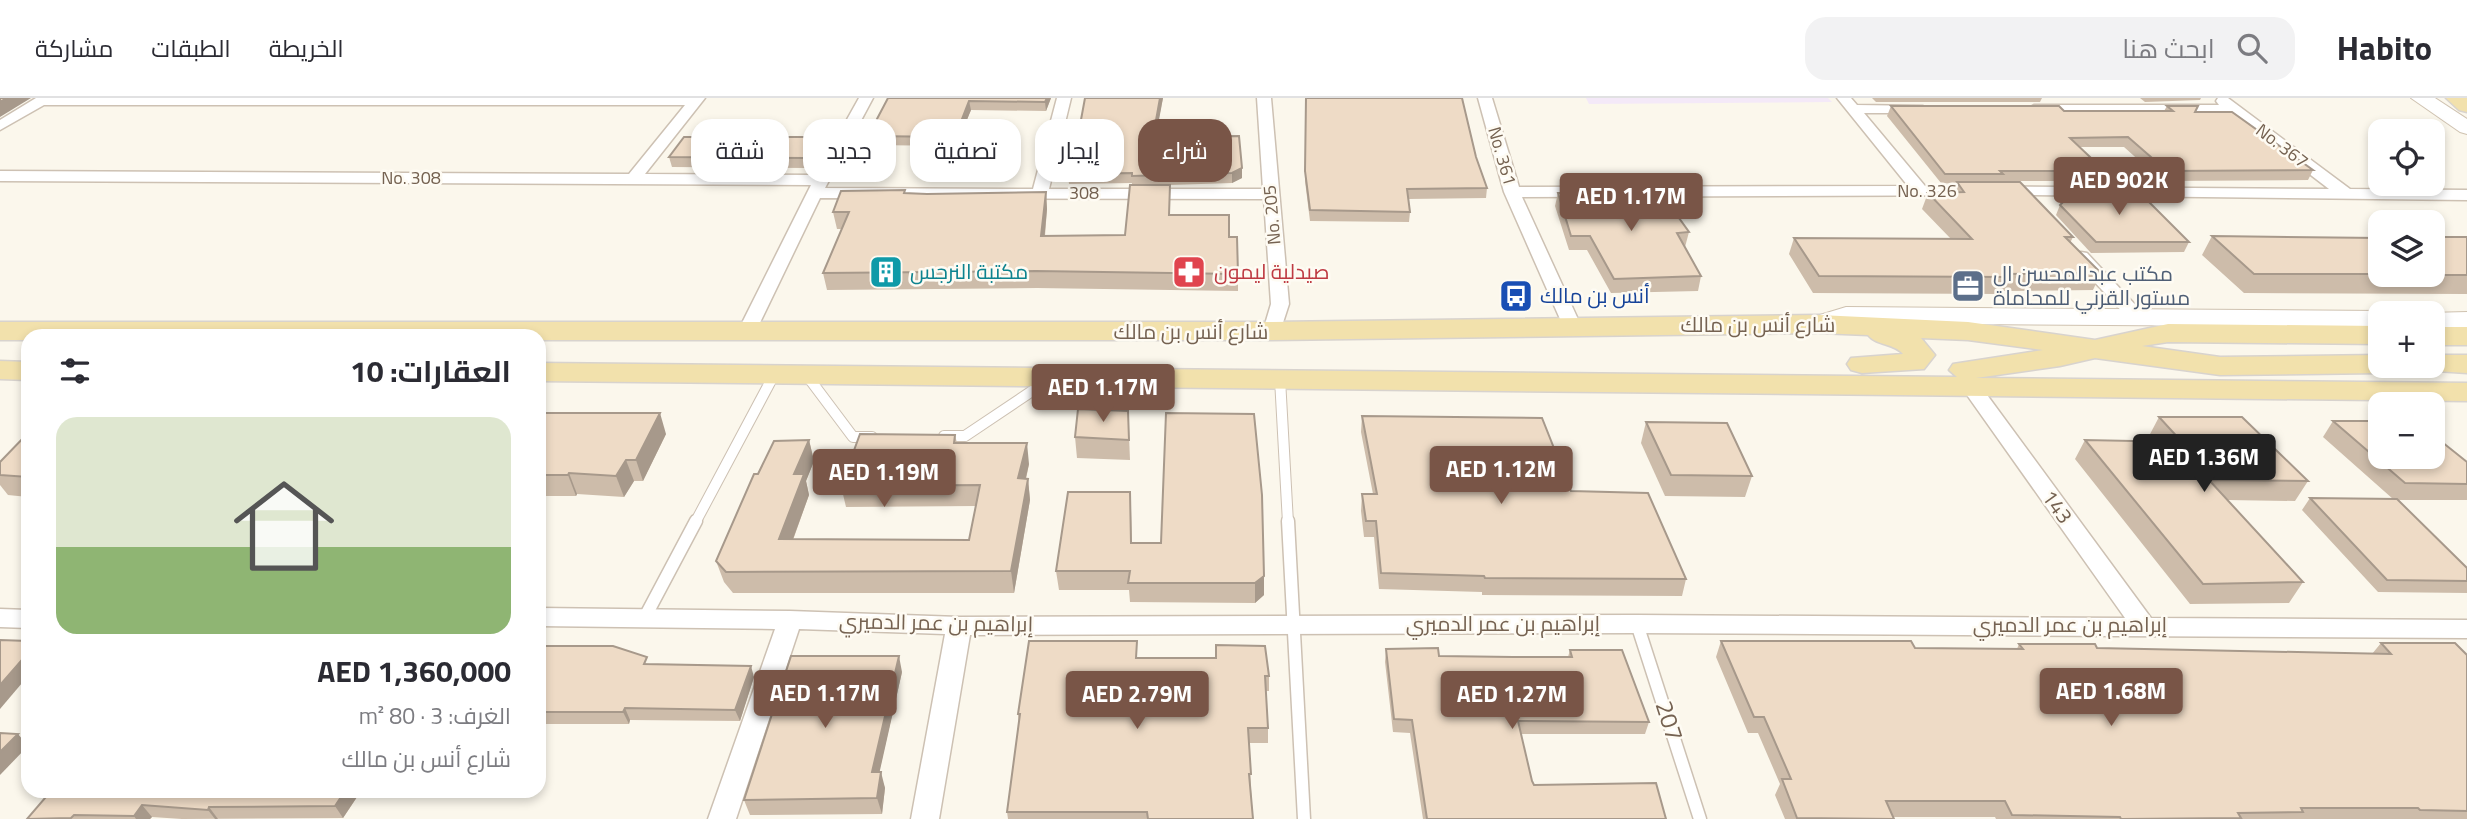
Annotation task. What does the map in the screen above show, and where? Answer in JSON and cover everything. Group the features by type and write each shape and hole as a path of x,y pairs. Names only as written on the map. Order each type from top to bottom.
{"main road":[{"path":"2421,98 2467,128"},
{"path":"2457,98 2467,105"},
{"path":"1813,324 1846,316 2134,315 2368,319"},
{"path":"2445,320 2467,320"},
{"name":"شارع أنس بن مالك","path":"546,332 1272,331 1573,328 1723,323 1813,324 1968,331 2220,366 2368,364"},
{"path":"1752,384 1783,366 1902,365 1913,363 1920,355 1914,345 1894,335 1842,331 1813,324"},
{"name":"شارع أنس بن مالك","path":"0,331 21,331"},
{"path":"1862,387 1915,375 2009,365 2102,349 2168,333 2368,335"},
{"path":"2445,336 2467,336"},
{"path":"2445,364 2467,363"},
{"path":"0,370 21,370"},
{"path":"546,372 2467,392"}],"street":[{"path":"746,333 818,186 866,98"},
{"path":"1040,193 1064,98"},
{"name":"No. 205","path":"1264,98 1280,304 1272,331"},
{"name":"No. 361","path":"1485,98 1512,192 1573,328"},
{"path":"2048,98 2060,108"},
{"name":"No. 367","path":"2219,98 2344,193"},
{"path":"0,126 43,100 696,99"},
{"path":"633,179 696,99"},
{"path":"1849,103 1936,109"},
{"path":"1849,103 1921,191"},
{"path":"2019,108 2235,109"},
{"name":"No. 308","path":"0,176 633,179 818,186"},
{"name":"308","path":"818,186 1040,193 1270,194"},
{"path":"2021,190 2037,209"},
{"name":"No. 326","path":"1512,192 2021,190 2467,195"},
{"path":"2070,245 2134,315"},
{"name":"143","path":"1972,388 2143,625"},
{"name":"إبراهيم بن عمر الدميري","path":"546,617 790,620 959,626 2143,625 2467,629"},
{"path":"0,618 21,618"},
{"path":"722,819 790,620"},
{"path":"925,819 959,626"}],"lane":[{"path":"645,617 790,373 853,437 890,436"},
{"path":"928,436 965,436 1055,376"},
{"path":"1280,379 1304,819"},
{"name":"207","path":"1637,624 1700,819"}],"shaded area":[{"path":"1586,98 1828,98 1832,102 1589,104"}],"building":[{"path":"888,98 1047,98 1045,102 969,101 962,119 910,119 910,136 896,136 896,119 877,119"},
{"path":"1085,98 1160,98 1156,119 1138,119 1138,176 1124,173 1124,119 1081,119"},
{"path":"1306,98 1462,98 1476,157 1487,188 1407,189 1410,212 1310,210 1305,171"},
{"path":"1891,106 2059,106 2064,111 2173,111 2167,106 2198,106 2195,112 2232,112 2313,170 2167,171 2128,137 2070,138 2109,175 2092,175 2096,171 1945,174"},
{"path":"1232,136 1239,136 1242,168 1232,173"},
{"path":"684,137 691,137 691,157 669,157"},
{"path":"789,137 803,137 803,158 789,158"},
{"path":"1957,182 2020,182 2073,237 2065,237 2101,273 2004,274 2007,277 1819,276 1794,238 1972,239 1928,193 1964,192"},
{"path":"1130,185 1170,185 1169,215 1229,215 1229,237 1237,237 1238,274 1036,271 823,273 849,212 833,212 841,191 905,190 904,193 927,194 1046,192 1041,236 1125,235"},
{"path":"2078,188 2124,189 2134,198 2145,198 2189,242 2096,242 2060,205"},
{"path":"1558,193 1661,193 1689,232 1677,233 1701,276 1614,279 1590,236 1571,236"},
{"path":"2212,236 2368,238 2368,274 2254,274"},
{"path":"2445,237 2467,237 2467,275 2445,275"},
{"path":"1078,409 1128,411 1129,440 1075,437"},
{"path":"546,413 660,413 636,460 626,460 616,476 546,475"},
{"path":"1166,413 1254,414 1262,495 1264,576 1255,583 1128,583 1130,571 1056,571 1068,492 1130,492 1131,543 1161,543"},
{"path":"1362,416 1542,418 1571,491 1648,493 1686,579 1485,578 1381,573 1376,521 1366,521 1362,494 1377,494"},
{"path":"2159,417 2242,417 2308,481 2209,480 2303,582 2203,584 2085,440 2182,442"},
{"path":"2333,421 2368,421 2368,451"},
{"path":"1646,422 1727,423 1752,476 1671,475"},
{"path":"860,434 955,435 954,443 1027,443 1018,478 1028,479 1011,571 726,572 716,561 754,474 758,474 774,441 809,440 794,474 804,474 779,539 969,540 980,485 841,486"},
{"path":"21,440 21,476 0,475 0,462"},
{"path":"2445,444 2467,462 2467,484 2405,483 2389,469 2445,469"},
{"path":"2310,498 2397,499 2467,568 2467,581 2387,580"},
{"path":"0,640 21,641 21,661 0,685"},
{"path":"1029,641 1137,641 1136,658 1216,658 1216,645 1265,646 1269,676 1265,676 1268,728 1248,728 1253,819 1148,819 1147,812 1007,812"},
{"path":"1721,641 1911,641 1915,648 2023,649 2019,644 2095,644 2097,648 2391,654 2381,643 2455,643 2467,655 2467,811 2418,808 2301,808 2303,812 2238,813 2241,818 2121,819 2012,815 2005,801 1886,801 1894,819 1797,818 1782,779 1791,779 1764,717 1754,717"},
{"path":"546,646 613,646 647,657 644,664 751,666 735,710 625,708 623,712 546,712"},
{"path":"1438,648 1439,656 1513,657 1572,657 1570,650 1622,650 1649,722 1518,721 1532,781 1534,785 1656,783 1666,819 1427,819 1412,720 1394,719 1386,649"},
{"path":"791,656 899,656 872,772 881,772 877,798 744,800"},
{"path":"0,733 18,734 0,752"},
{"path":"45,798 340,798 335,806 209,807 208,810 142,805 134,816 74,815 71,818 27,819"}],"place":[{"name":"مكتبة النرجس","path":"886,272"},
{"name":"صيدلية ليمون","path":"1189,272"},
{"name":"مكتب عبدالمحسن ال مستور القرني للمحاماة","path":"1968,286"},
{"name":"أنس بن مالك","path":"1516,296"}]}
